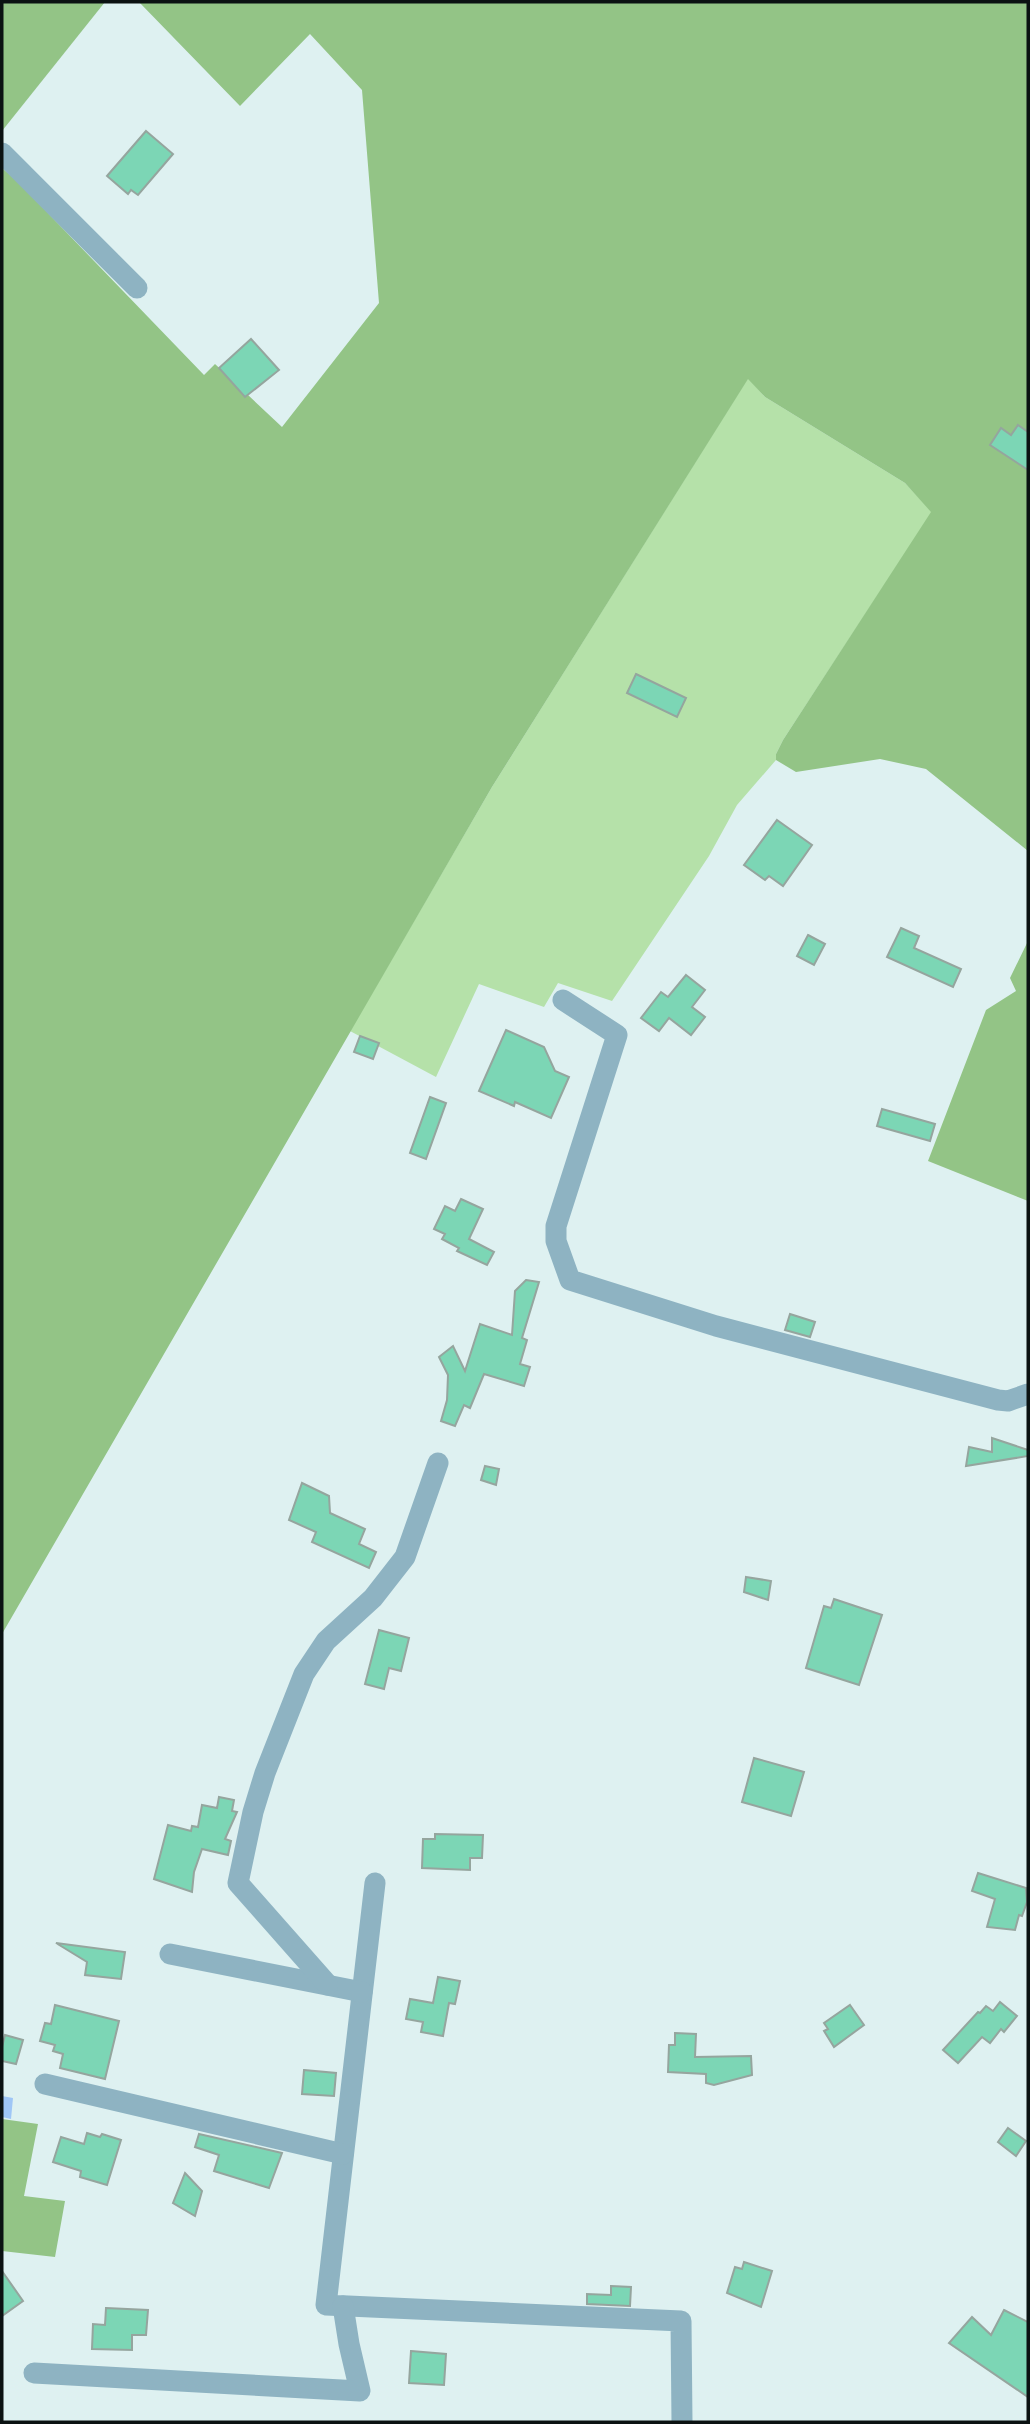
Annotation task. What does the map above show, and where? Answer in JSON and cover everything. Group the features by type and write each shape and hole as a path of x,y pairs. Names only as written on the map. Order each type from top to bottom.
{"street":[{"path":"2,153 137,288"},
{"path":"563,1000 617,1035 556,1226 556,1241 569,1280 716,1326 998,1400 1008,1401 1028,1394"},
{"path":"328,1985 238,1883 253,1812 265,1773 304,1674 326,1641 373,1598 397,1570 405,1557 438,1464"},
{"path":"375,1883 326,2305 681,2322 681,2422"},
{"path":"170,1954 362,1992"},
{"path":"45,2084 343,2154"},
{"path":"34,2373 360,2391 343,2306"}],"green space":[{"path":"2,2 105,2 2,131"},
{"path":"139,2 1028,2 1028,851 926,769 880,759 796,772 776,760 783,740 931,512 905,483 765,397 748,379 492,787 2,1634 2,168 204,375 215,364 282,427 379,303 362,90 310,34 240,106"},
{"path":"748,378 765,397 905,483 932,512 783,740 776,760 737,805 709,856 612,1001 558,983 544,1007 479,984 436,1077 350,1031 492,787"},
{"path":"1028,941 1028,1201 928,1161 986,1010 1016,991 1010,978"},
{"path":"2,2119 38,2124 24,2196 65,2201 55,2257 2,2251"}],"water":[{"path":"2,2096 13,2098 11,2119 2,2117"}],"building":[{"path":"146,131 173,154 138,195 131,190 128,194 107,176"},
{"path":"251,339 279,370 245,397 219,368"},
{"path":"1018,425 1028,432 1028,470 990,445 1001,428 1011,435"},
{"path":"636,674 686,698 677,717 627,693"},
{"path":"777,820 812,845 783,886 769,876 765,880 744,865"},
{"path":"901,928 919,936 914,948 961,969 953,987 887,957"},
{"path":"808,935 825,944 814,965 797,956"},
{"path":"686,975 705,990 692,1007 705,1017 691,1035 669,1018 659,1031 641,1018 661,992 668,997"},
{"path":"506,1030 544,1047 555,1071 569,1077 551,1118 515,1102 514,1106 479,1091"},
{"path":"360,1036 379,1043 373,1059 354,1052"},
{"path":"430,1097 446,1103 426,1159 410,1153"},
{"path":"882,1109 935,1124 930,1141 877,1126"},
{"path":"461,1199 483,1209 469,1239 494,1252 487,1265 457,1251 459,1248 442,1239 445,1234 434,1229 445,1206 455,1211"},
{"path":"526,1280 539,1282 522,1338 527,1340 520,1364 530,1367 524,1386 484,1374 470,1408 464,1405 455,1426 441,1421 447,1400 448,1375 439,1357 453,1346 465,1371 480,1324 512,1335 515,1291"},
{"path":"790,1314 815,1322 810,1337 785,1330"},
{"path":"992,1438 1028,1450 1028,1456 966,1466 969,1447 992,1452"},
{"path":"485,1466 499,1469 496,1485 481,1480"},
{"path":"302,1483 329,1496 330,1513 365,1529 359,1544 376,1552 369,1568 312,1542 316,1532 289,1520"},
{"path":"746,1577 771,1581 768,1600 744,1592"},
{"path":"834,1599 882,1615 859,1685 806,1668 824,1606 831,1608"},
{"path":"379,1630 409,1638 401,1671 389,1668 384,1689 365,1684"},
{"path":"754,1758 804,1772 791,1816 742,1802"},
{"path":"219,1797 234,1800 232,1811 237,1812 225,1839 231,1841 228,1855 202,1849 194,1872 192,1892 154,1879 168,1825 191,1831 192,1826 198,1827 202,1805 217,1808"},
{"path":"435,1834 483,1835 482,1858 470,1858 470,1870 422,1868 423,1839 435,1839"},
{"path":"978,1873 1026,1888 1027,1902 1022,1916 1019,1915 1015,1930 987,1927 995,1899 972,1891"},
{"path":"56,1943 125,1952 121,1979 85,1975 87,1962"},
{"path":"438,1977 460,1981 455,2004 449,2003 443,2036 421,2032 423,2022 406,2019 410,1999 433,2003"},
{"path":"1000,2002 1017,2016 1004,2032 1001,2029 990,2043 982,2037 958,2063 943,2050 978,2012 986,2006 993,2011"},
{"path":"55,2005 119,2021 105,2079 60,2068 63,2054 53,2051 55,2045 40,2041 45,2023 51,2024"},
{"path":"850,2005 864,2025 834,2047 824,2031 828,2029 824,2023"},
{"path":"675,2033 696,2034 695,2057 751,2056 752,2075 714,2085 706,2083 706,2074 668,2072 669,2045 675,2045"},
{"path":"5,2035 23,2040 16,2064 2,2061"},
{"path":"304,2070 336,2073 334,2096 302,2094"},
{"path":"1008,2128 1026,2141 1016,2156 998,2142"},
{"path":"87,2133 121,2140 107,2185 80,2177 81,2171 53,2162 61,2137 84,2144"},
{"path":"199,2134 282,2153 269,2188 214,2171 219,2155 195,2147"},
{"path":"185,2173 202,2191 195,2216 173,2203"},
{"path":"744,2262 772,2271 761,2307 727,2293 735,2267 742,2269"},
{"path":"2,2271 23,2301 2,2316"},
{"path":"611,2286 631,2287 630,2306 587,2304 587,2294 611,2295"},
{"path":"106,2308 148,2310 146,2335 132,2335 132,2350 92,2349 93,2324 105,2325"},
{"path":"1004,2310 1028,2322 1028,2397 949,2343 972,2317 991,2335"},
{"path":"411,2351 446,2354 444,2385 409,2383"}]}
